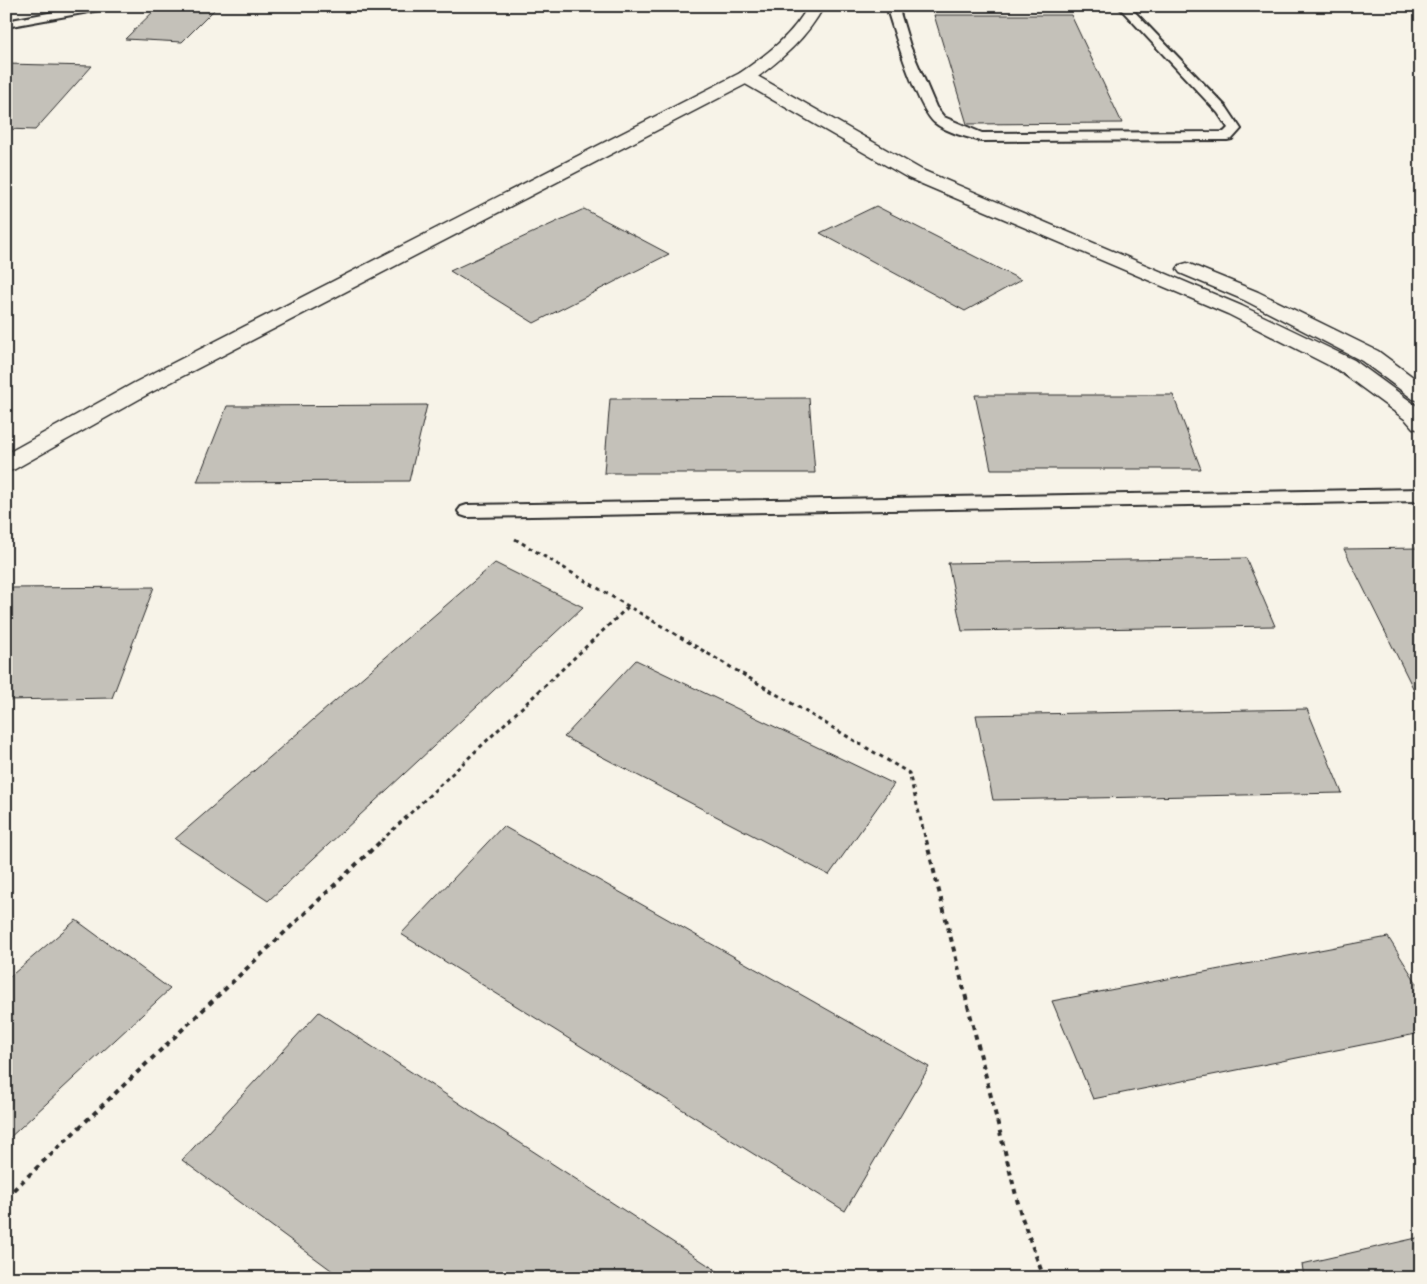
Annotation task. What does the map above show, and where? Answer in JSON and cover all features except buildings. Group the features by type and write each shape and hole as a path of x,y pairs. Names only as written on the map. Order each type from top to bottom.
{"street":[{"path":"6,464 142,388 753,72 810,20 816,6"},
{"path":"753,72 925,162 1251,296 1370,356 1421,394"},
{"path":"753,72 915,174 1235,310 1346,365 1414,415 1421,423"}],"lane":[{"path":"6,24 106,6"},
{"path":"892,6 904,46 930,107 939,120 957,128 981,137 1227,136 1235,129 1223,111 1123,6"},
{"path":"467,510 1421,495"}],"path":[{"path":"467,510 909,773 1021,1215 1044,1278"},
{"path":"6,1197 629,606"}]}
